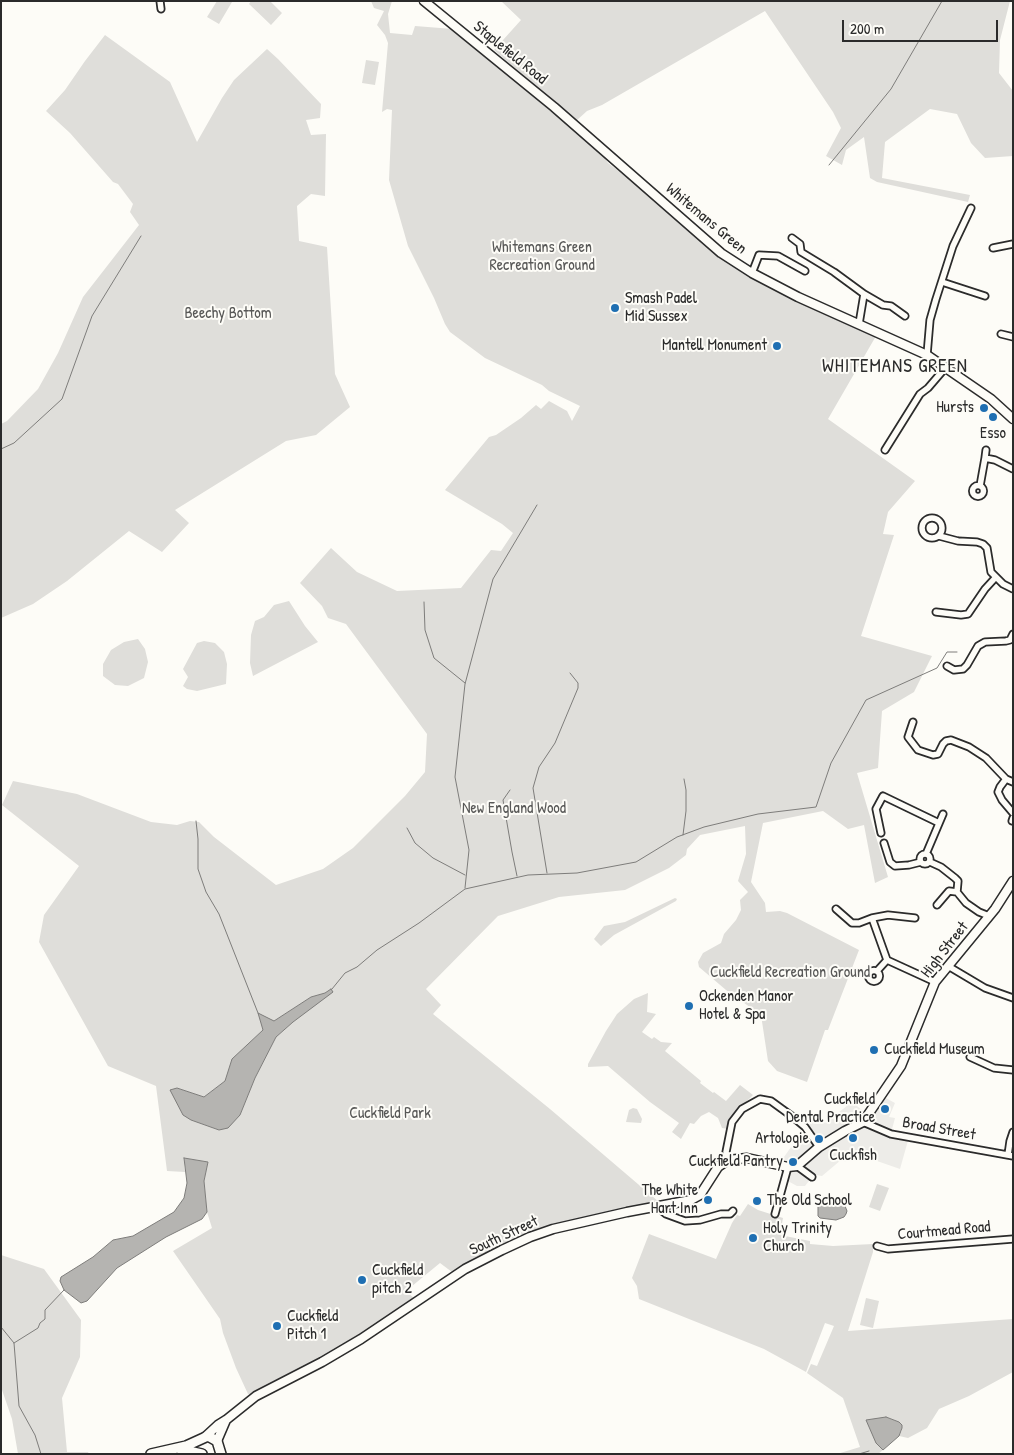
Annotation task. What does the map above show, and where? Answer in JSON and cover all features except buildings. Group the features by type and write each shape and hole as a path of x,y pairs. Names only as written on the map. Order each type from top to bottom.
{"highway":[{"path":"151,1454 212,1437 218,1449"},
{"path":"202,1454 199,1448 203,1439"},
{"path":"178,1448 202,1454"}],"main road":[{"name":"Staplefield Road","path":"424,1 554,107"},
{"name":"Whitemans Green","path":"554,107 706,241 752,273 798,297 927,355 991,398 1013,419"},
{"name":"High Street","path":"797,1166 820,1147 863,1122 901,1066 935,982 996,909 1012,885"},
{"path":"728,1160 747,1158 788,1167 797,1166"},
{"name":"South Street","path":"203,1439 256,1396 322,1362 465,1269 530,1237 554,1229 695,1198 700,1195 718,1167 728,1160"},
{"name":"South Street","path":"218,1449 226,1420"}],"street":[{"path":"160,1 161,9"},
{"path":"927,355 930,320 953,246 971,208"},
{"path":"792,238 800,244 801,252 834,272 864,294 883,305 891,306 905,316"},
{"path":"993,248 1013,244"},
{"path":"752,273 760,255 778,256 805,271"},
{"path":"942,282 985,296"},
{"path":"859,324 864,294"},
{"path":"1001,334 1013,337"},
{"path":"885,450 920,394 928,388 946,367"},
{"path":"980,486 986,450"},
{"path":"985,458 995,460 1013,469"},
{"path":"939,536 958,541 983,544 987,548 991,572 1003,584 1013,589"},
{"path":"936,612 968,614 985,589 996,577"},
{"path":"947,666 954,670 963,669 978,646 985,642 1010,640 1013,634"},
{"path":"913,722 908,736 918,750 933,755 938,754 943,744 951,740 969,747 986,758 1006,779 1013,782"},
{"path":"1006,779 998,792 1013,813"},
{"path":"881,833 876,809 883,796 939,823"},
{"path":"921,862 921,857 926,854 943,814"},
{"path":"884,843 890,862 895,866 921,862 926,864 930,862 941,867 958,881 958,892 966,903 989,916"},
{"path":"926,854 930,857 930,862"},
{"path":"937,905 949,891 958,892"},
{"path":"836,909 852,923 859,923 888,915 915,918"},
{"path":"872,918 887,960 935,982"},
{"path":"878,972 887,960"},
{"path":"948,966 985,988 1013,998"},
{"path":"970,1057 994,1068 1013,1070"},
{"path":"728,1160 726,1152 732,1122 742,1109 760,1099 771,1100 794,1117 805,1127 820,1147"},
{"name":"Broad Street","path":"863,1122 891,1134 1011,1156"},
{"path":"1011,1156 1010,1141 1013,1132"},
{"path":"797,1166 812,1177"},
{"path":"775,1214 788,1167"},
{"path":"660,1206 661,1210 666,1214 685,1221 730,1214 733,1211"},
{"name":"Courtmead Road","path":"877,1246 888,1249 1013,1239"}],"shaded area":[{"path":"331,989 333,992 276,1037 255,1078 240,1115 228,1128 219,1130 191,1120 183,1115 170,1090 177,1088 204,1097 225,1081 232,1059 263,1030 258,1013 274,1021 311,997"},
{"path":"882,1096 895,1103 889,1117 895,1118 891,1133 909,1137 900,1169 857,1154 849,1157 845,1162 841,1160 822,1176 816,1175 812,1177 805,1186 797,1186 786,1180 782,1170 784,1157 805,1127 821,1117 825,1123 852,1102 868,1115"},
{"path":"184,1158 208,1162 204,1181 207,1212 202,1219 166,1237 117,1268 87,1301 81,1303 64,1290 60,1281 61,1277 93,1257 113,1240 133,1236 174,1212 184,1198 187,1183"},
{"path":"821,1199 832,1200 845,1206 847,1211 844,1217 836,1220 820,1218 818,1216 818,1207"},
{"path":"886,1417 899,1422 902,1428 899,1436 883,1450 876,1443 866,1420"}],"green space":[{"path":"217,1 232,2 219,24 207,17"},
{"path":"251,1 270,1 282,13 271,25 249,4"},
{"path":"371,1 392,1 388,14 390,33 412,35 415,26 453,29 586,141 608,163 641,188 718,256 760,283 876,336 828,419 915,481 888,512 883,534 894,535 861,636 932,656 914,692 882,711 878,768 857,773 888,877 875,883 864,825 848,829 823,811 763,823 751,882 765,903 766,912 780,911 787,913 859,950 828,1030 825,1030 807,1082 777,1071 768,1061 761,1015 726,990 699,967 698,962 703,953 721,943 724,934 736,920 741,910 740,900 748,892 738,881 746,854 745,826 700,835 687,849 686,855 669,868 625,890 559,897 498,916 426,989 441,1005 433,1014 550,1109 659,1202 613,1210 548,1226 495,1249 452,1272 440,1263 406,1291 417,1301 361,1339 256,1396 248,1394 236,1368 220,1319 173,1251 212,1228 207,1212 204,1181 208,1162 184,1158 185,1172 167,1171 156,1086 108,1066 39,942 44,915 79,866 2,805 13,781 77,794 151,822 177,825 190,821 199,822 214,837 276,885 323,869 353,848 405,796 425,772 427,734 346,624 328,618 322,606 300,583 331,548 357,572 397,591 461,588 491,550 501,551 513,533 502,524 445,490 489,437 496,435 521,418 536,405 541,409 549,401 567,411 572,421 580,406 549,391 542,385 485,358 450,332 445,324 408,246 389,180 392,110 387,109 382,112 388,43 385,35 377,25 384,11 374,8","holes":["330,989 276,1037 255,1078 240,1115 219,1130 191,1120 177,1088 204,1097 225,1081 233,1059 263,1030 311,997 325,993"]},
{"path":"501,1 1010,1 1000,40 999,73 1013,91 1013,156 985,158 971,143 957,114 930,109 885,142 882,178 970,195 968,202 877,182 870,178 864,137 846,150 842,165 826,156 841,128 833,112 765,11 602,105 587,111 576,121 494,50 521,20"},
{"name":"Beechy Bottom","path":"105,35 170,82 197,142 234,80 267,49 321,104 320,118 306,120 311,135 326,134 325,196 311,194 297,206 299,241 327,247 335,374 350,407 316,435 286,441 175,510 189,523 162,552 129,531 67,581 33,604 1,618 1,424 7,421 38,389 58,353 83,297 139,225 130,212 133,204 118,184 113,182 70,133 46,111 65,90"},
{"path":"366,60 379,62 375,85 362,83"},
{"path":"289,601 318,642 253,676 250,663 251,635 255,621 264,617 274,605"},
{"path":"138,639 145,649 148,662 144,678 128,686 115,685 103,676 103,664 111,650 124,642"},
{"path":"204,641 215,643 224,652 227,664 226,684 197,691 187,689 183,686 188,677 183,669 197,643"},
{"path":"675,898 677,899 676,901 614,935 601,946 594,939 604,926 625,922"},
{"path":"648,993 647,1012 656,1014 642,1032 652,1039 654,1037 661,1042 672,1043 665,1051 701,1081 700,1083 726,1101 740,1085 753,1095 732,1116 728,1129 722,1128 718,1118 709,1112 701,1116 694,1124 690,1123 681,1139 672,1132 679,1123 650,1102 608,1066 588,1067 617,1014 634,999"},
{"path":"637,1109 642,1119 641,1123 626,1122 629,1110"},
{"path":"877,1184 889,1188 880,1211 869,1207"},
{"path":"748,1204 758,1210 783,1218 780,1235 810,1241 810,1244 833,1246 873,1244 873,1252 848,1331 1013,1319 1013,1372 969,1396 939,1409 927,1428 908,1438 899,1436 902,1430 899,1422 886,1417 876,1443 883,1450 878,1454 837,1454 860,1447 843,1398 807,1373 811,1364 817,1366 834,1326 825,1323 806,1372 764,1349 639,1299 637,1286 632,1278 649,1234 716,1259 732,1223 737,1215 740,1216"},
{"path":"1,1255 44,1269 81,1320 80,1357 62,1398 67,1452 88,1452 89,1454 18,1454 12,1419 1,1387"},
{"path":"866,1298 879,1301 873,1328 860,1325"}],"waterway":[{"path":"829,165 891,89 942,1"},
{"path":"1,449 14,443 62,399 92,316 141,236"},
{"path":"465,888 469,850 455,777 465,684 493,579 537,505"},
{"path":"424,602 425,630 434,658 465,683"},
{"path":"332,989 345,973 357,967 377,950 419,923 465,889 528,875 577,873 636,862 677,837 704,827 758,814 816,807 831,763 866,700 937,668 947,652 957,652"},
{"path":"547,873 533,788 539,767 555,743 578,688 578,683 570,673"},
{"path":"683,835 686,811 684,779"},
{"path":"510,790 503,800 517,876"},
{"path":"196,821 198,869 206,892 219,914 258,1013"},
{"path":"407,828 415,843 433,858 465,875"},
{"path":"14,1343 38,1328 45,1319 45,1310 64,1290"},
{"path":"1,1327 14,1343 19,1406 35,1435 41,1454"},
{"path":"859,1454 869,1451"}],"place":[{"name":"Smash Padel Mid Sussex","path":"615,308"},
{"name":"Mantell Monument","path":"777,346"},
{"name":"Hursts","path":"984,408"},
{"name":"Esso","path":"993,417"},
{"name":"Ockenden Manor Hotel & Spa","path":"689,1006"},
{"name":"Cuckfield Museum","path":"874,1050"},
{"name":"Cuckfield Dental Practice","path":"885,1109"},
{"name":"Cuckfish","path":"853,1138"},
{"name":"Artologie","path":"819,1139"},
{"name":"Cuckfield Pantry","path":"793,1162"},
{"name":"The White Hart Inn","path":"708,1200"},
{"name":"The Old School","path":"757,1201"},
{"name":"Holy Trinity Church","path":"753,1238"},
{"name":"Cuckfield pitch 2","path":"362,1280"},
{"name":"Cuckfield Pitch 1","path":"277,1326"}],"district":[{"name":"WHITEMANS GREEN","path":"895,367"}],"park label":[{"name":"Whitemans Green Recreation Ground","path":"542,257"},
{"name":"New England Wood","path":"514,809"},
{"name":"Cuckfield Recreation Ground","path":"790,973"},
{"name":"Cuckfield Park","path":"390,1114"}]}
